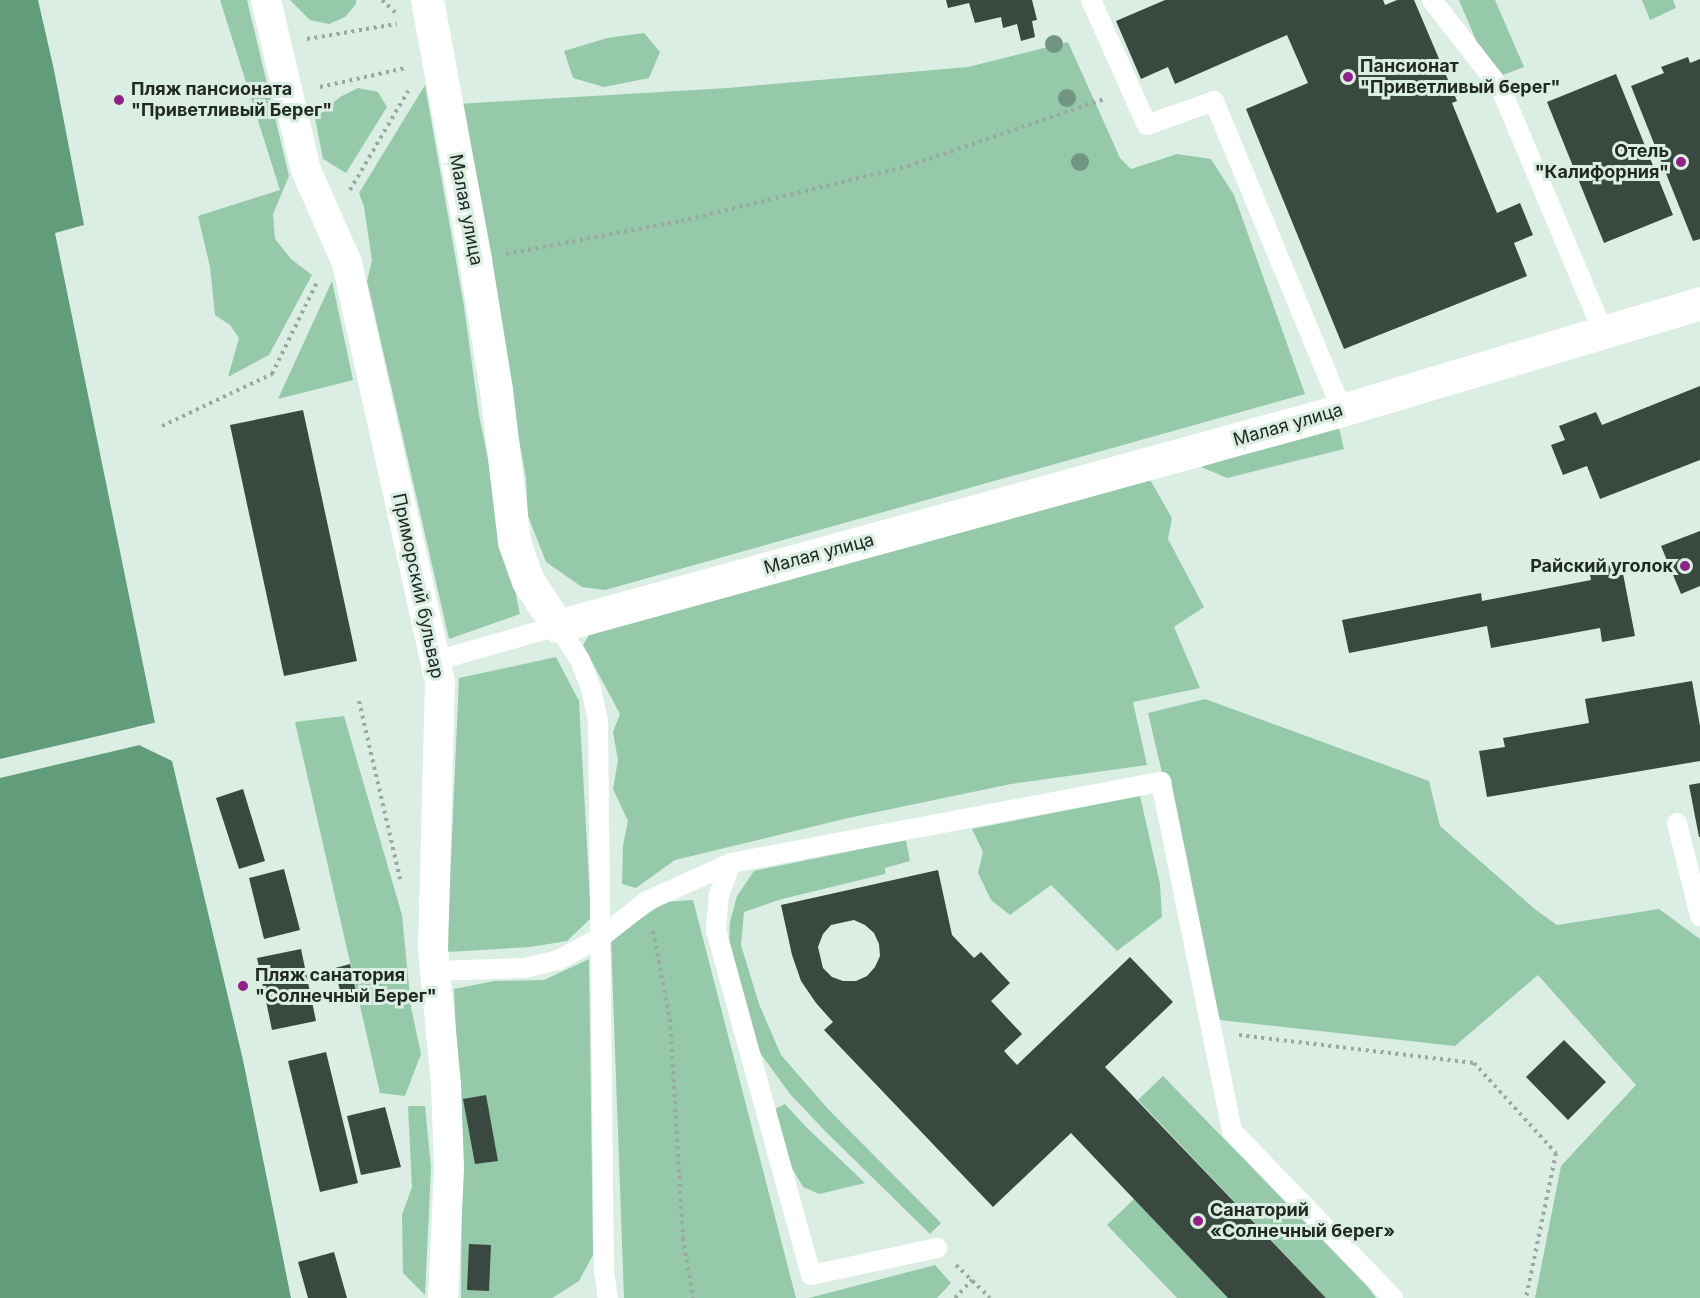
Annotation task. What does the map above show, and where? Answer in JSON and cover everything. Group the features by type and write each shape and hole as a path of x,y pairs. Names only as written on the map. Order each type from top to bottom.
{"street":[{"name":"Приморский бульвар","path":"266,0 306,170 347,263 440,682 433,949 446,1084 449,1156 443,1296"},
{"name":"Малая улица","path":"427,0 415,65 476,260 496,390 514,542 528,581 558,626 1342,410 1700,303"}],"lane":[{"path":"1091,0 1147,124 1214,101 1342,410"},
{"path":"1432,0 1501,89 1603,332"},
{"path":"435,661 558,626 580,660 591,688 598,720 604,1271 608,1298"},
{"path":"435,971 524,968 558,960 600,938 646,901 731,863 1161,782 1232,1131 1394,1298"},
{"path":"1677,823 1700,916"},
{"path":"731,863 719,894 716,930 811,1275 937,1248"}],"path":[{"path":"382,0 398,15 402,34"},
{"path":"277,44 400,23"},
{"path":"289,94 415,65"},
{"path":"349,192 411,86"},
{"path":"476,260 681,221 908,166 1131,90"},
{"path":"162,426 272,374 320,275"},
{"path":"359,701 399,879 404,889"},
{"path":"646,901 670,1019 682,1238 693,1298"},
{"path":"1212,1032 1474,1063 1556,1153 1526,1298"},
{"path":"937,1248 990,1298"},
{"path":"955,1298 972,1280"}],"shaded area":[{"path":"0,0 38,0 54,70 84,225 55,233 155,723 136,727 139,745 172,761 243,1060 291,1298 0,1298"},
{"path":"220,0 247,0 289,176 273,214 275,239 291,259 312,275 269,355 228,377 239,338 230,325 215,315 210,267 198,216 280,190"},
{"path":"290,0 356,0 356,4 345,17 329,24 310,20"},
{"path":"1459,0 1495,0 1524,67 1503,75 1478,45"},
{"path":"1642,0 1673,0 1676,8 1650,20"},
{"path":"644,33 660,52 649,78 604,87 573,78 564,51 607,38"},
{"path":"1068,42 1120,158 1131,169 1177,154 1211,159 1234,195 1305,394 605,590 582,587 546,562 528,516 526,478 457,104 728,88 968,67"},
{"path":"425,85 464,306 479,415 520,614 449,639 367,281 372,260 364,207 359,193"},
{"path":"358,88 378,92 387,107 346,173 323,159 315,118 340,97"},
{"path":"332,281 353,380 278,399"},
{"path":"1338,424 1344,449 1227,478 1201,467"},
{"path":"1149,478 1172,518 1168,539 1204,607 1174,627 1200,688 1133,702 1147,765 1011,784 848,818 675,860 636,888 622,884 623,845 628,821 613,789 618,760 613,732 620,714 583,645 595,625 624,617 652,618 736,592"},
{"path":"556,657 579,701 591,918 567,941 530,947 447,952 459,678"},
{"path":"1205,699 1429,781 1440,826 1536,910 1557,925 1659,909 1700,939 1700,1298 1535,1298 1561,1166 1636,1085 1538,975 1455,1046 1220,1020 1148,713"},
{"path":"344,716 402,915 411,1007 421,1054 405,1096 380,1093 295,722"},
{"path":"1140,796 1160,884 1162,917 1117,951 1051,885 1010,915 991,900 978,873 983,852 972,829"},
{"path":"906,840 910,861 885,868 885,874 782,899 744,912 741,945 759,1004 781,1055 828,1109 941,1223 930,1234 790,1094 758,1050 729,944 730,922 737,896 754,871"},
{"path":"693,900 796,1298 624,1298 611,939 665,902"},
{"path":"589,959 593,1255 579,1281 552,1298 461,1298 462,1161 454,989 494,981 544,980"},
{"path":"1163,1076 1367,1286 1376,1298 1326,1298 1138,1100"},
{"path":"785,1104 865,1183 819,1194 803,1187 792,1168 775,1109"},
{"path":"408,1106 425,1106 431,1168 425,1295 403,1273 402,1215 412,1187"},
{"path":"1134,1199 1228,1298 1177,1298 1107,1225"},
{"path":"935,1265 951,1283 937,1298 809,1298"}],"pier":[{"path":"158,722 156,725 139,729 144,744 0,778 0,759"}],"building":[{"path":"946,0 1032,0 1037,20 1032,21 1035,37 1021,41 1017,24 1003,28 1001,17 975,23 969,3 948,8"},
{"path":"1165,0 1383,0 1385,5 1397,0 1414,0 1457,101 1452,103 1497,213 1520,203 1533,235 1514,243 1527,276 1344,349 1246,109 1308,83 1287,35 1175,84 1168,67 1141,79 1116,21"},
{"name":"Отель \"Калифорния\"","path":"1688,57 1690,63 1700,59 1700,239 1693,241 1631,86 1664,73 1661,67"},
{"path":"1616,74 1673,215 1604,243 1547,102"},
{"path":"1700,386 1700,460 1600,499 1587,466 1563,475 1551,445 1565,440 1559,426 1596,412 1602,425"},
{"path":"303,410 357,661 284,676 230,425"},
{"name":"Райский уголок","path":"1700,531 1700,586 1681,594 1661,546"},
{"path":"1621,563 1635,636 1602,642 1600,628 1491,648 1487,626 1349,653 1342,620 1481,593 1482,601 1591,580 1589,569"},
{"path":"1692,681 1700,726 1700,761 1487,797 1479,751 1505,747 1503,738 1589,723 1585,699"},
{"path":"1700,783 1700,837 1699,837 1689,785"},
{"path":"243,789 265,861 239,869 216,798"},
{"path":"284,869 300,930 264,939 249,878"},
{"path":"938,870 952,935 974,958 981,952 1010,983 991,1001 1022,1034 1004,1051 1017,1065 1130,957 1173,1002 1105,1067 1326,1298 1228,1298 1071,1133 993,1207 824,1030 833,1022 801,981 792,955 781,905","holes":["854,920 865,925 874,933 879,944 880,956 875,967 867,976 856,981 843,981 832,977 823,968 818,947 823,934 831,925"]},
{"path":"301,949 316,1021 272,1030 257,958"},
{"path":"350,964 358,1001 343,1005 335,968"},
{"path":"1564,1040 1606,1082 1568,1120 1526,1077"},
{"path":"326,1052 358,1183 320,1192 288,1061"},
{"path":"486,1095 498,1161 475,1164 463,1099"},
{"path":"385,1107 401,1167 361,1175 347,1116"},
{"path":"469,1244 491,1245 489,1291 467,1290"},
{"path":"334,1252 347,1298 308,1298 298,1262"}],"place":[{"name":"Пансионат \"Приветливый берег\"","path":"1348,77"},
{"name":"Пляж пансионата \"Приветливый Берег\"","path":"119,100"},
{"name":"Отель \"Калифорния\"","path":"1681,162"},
{"name":"Райский уголок","path":"1685,566"},
{"name":"Пляж санатория \"Солнечный Берег\"","path":"243,986"},
{"name":"Санаторий «Солнечный берег»","path":"1198,1221"}]}
